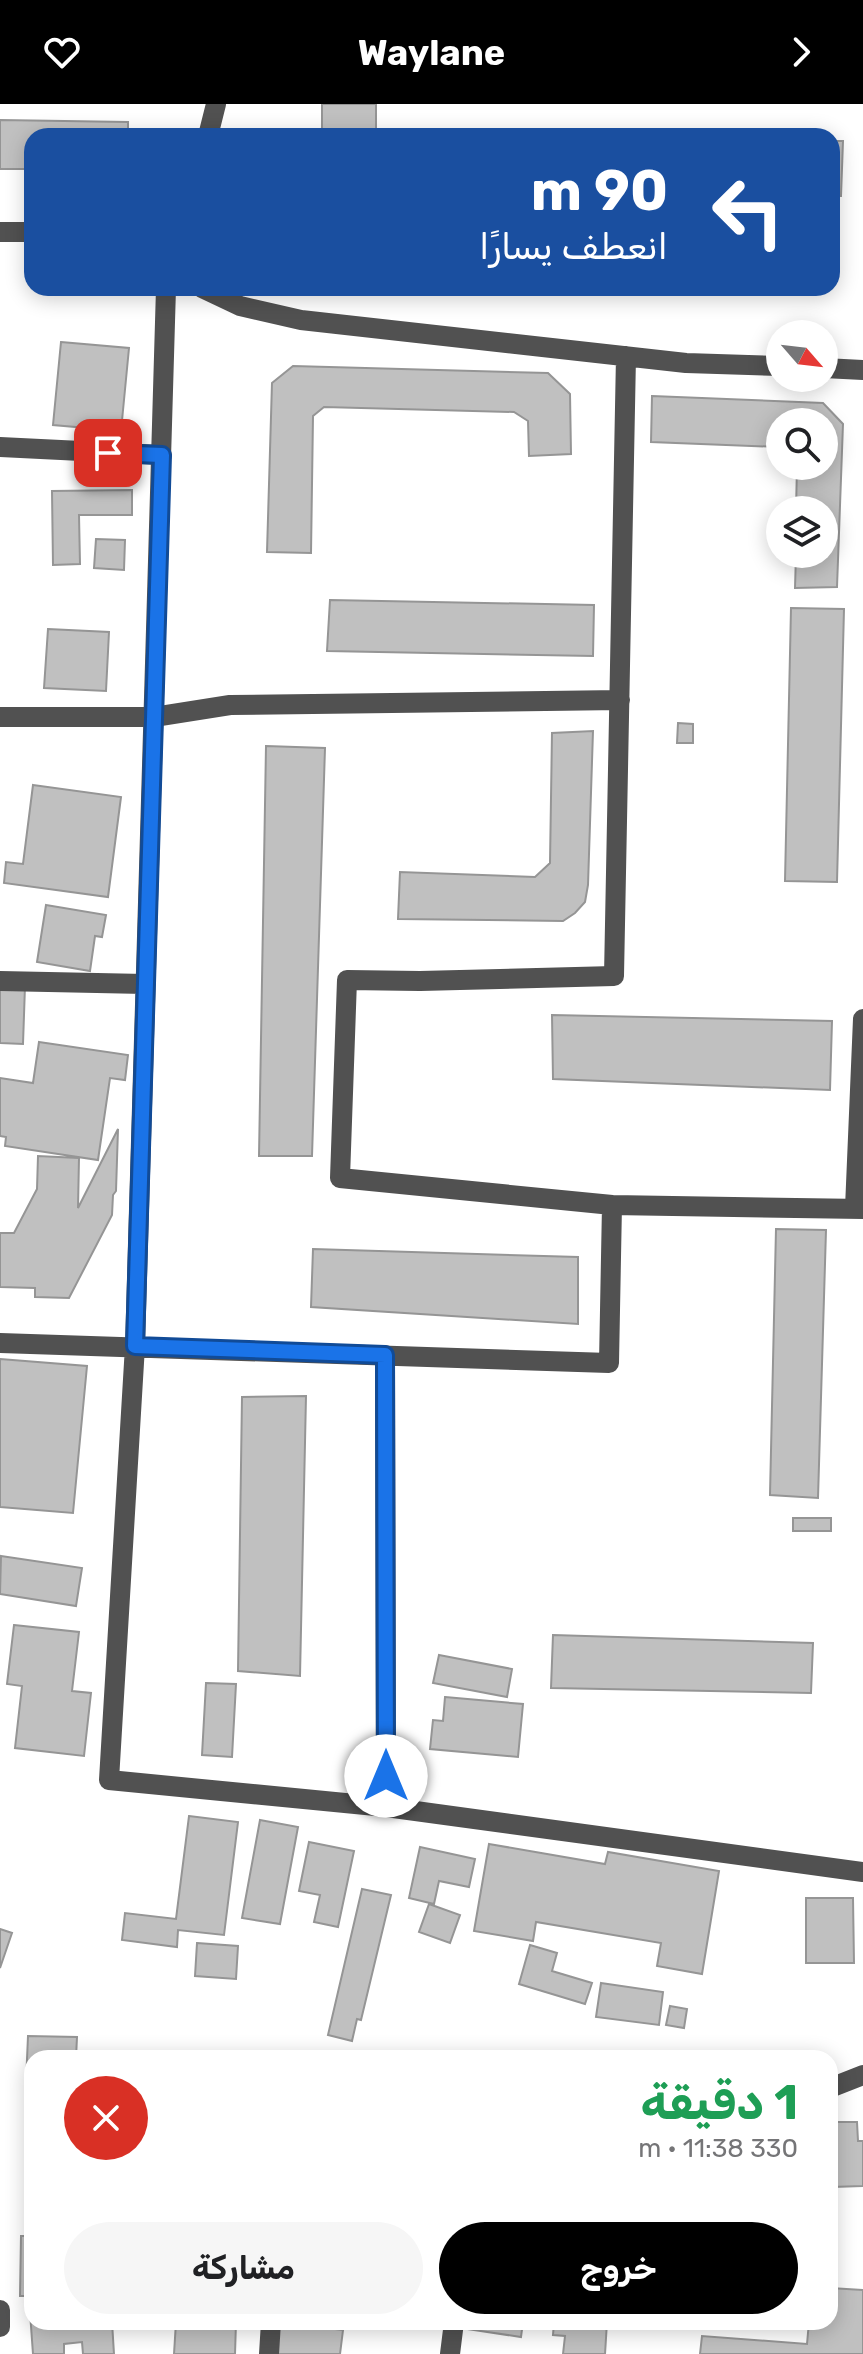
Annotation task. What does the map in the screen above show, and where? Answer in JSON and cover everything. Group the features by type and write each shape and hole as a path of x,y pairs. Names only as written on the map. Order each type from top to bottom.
{"street":[{"path":"210,128 216,104"},
{"path":"0,232 24,232"},
{"path":"166,296 135,1346 109,1780 386,1807 863,1872"},
{"path":"219,296 240,306 301,320 686,363 766,366"},
{"path":"626,356 614,976 347,980 340,1178 612,1205 859,1208 863,1019"},
{"path":"838,369 863,370"},
{"path":"0,447 162,455"},
{"path":"0,717 154,717 230,705 620,700"},
{"path":"0,981 145,984"},
{"path":"0,1343 609,1363 612,1205"},
{"path":"385,1355 386,1807"},
{"path":"838,2085 863,2075"},
{"path":"0,2310 0,2327"},
{"path":"269,2354 270,2330"},
{"path":"450,2354 453,2330"}],"building":[{"path":"322,104 376,104 376,128 322,128"},
{"path":"0,120 128,122 128,128 24,128 24,169 0,169"},
{"path":"840,141 843,141 841,196"},
{"path":"61,342 129,348 121,431 53,425"},
{"path":"293,366 548,373 570,394 571,454 529,456 528,421 514,412 324,407 313,416 311,553 267,552 272,383"},
{"path":"652,396 823,403 828,408 766,408 766,446 651,442"},
{"path":"838,419 843,424 838,560 838,496 796,496 797,480 838,480"},
{"path":"132,490 132,515 79,515 80,564 53,565 52,491"},
{"path":"96,539 125,540 124,570 94,568"},
{"path":"796,568 838,568 837,587 795,588"},
{"path":"330,600 594,605 593,656 327,651"},
{"path":"791,608 844,609 837,882 785,881"},
{"path":"48,629 109,632 106,691 44,688"},
{"path":"678,723 693,724 693,743 677,743"},
{"path":"593,731 588,885 585,902 575,913 563,921 398,919 400,872 535,877 550,863 552,733"},
{"path":"266,746 325,748 312,1156 259,1156"},
{"path":"33,785 121,797 108,897 4,883 6,862 23,864"},
{"path":"46,905 106,915 102,937 95,936 90,971 37,962"},
{"path":"0,985 25,986 23,1044 0,1043"},
{"path":"552,1015 832,1021 830,1090 553,1079"},
{"path":"39,1042 128,1055 125,1080 110,1078 98,1160 5,1146 6,1137 0,1136 0,1078 33,1083"},
{"path":"118,1129 112,1215 69,1298 35,1297 35,1288 0,1287 0,1233 14,1233 37,1189 38,1156 79,1158 78,1208"},
{"path":"776,1229 826,1230 818,1498 770,1495"},
{"path":"313,1249 578,1257 578,1324 311,1307"},
{"path":"0,1359 87,1366 73,1513 0,1507"},
{"path":"306,1396 300,1676 238,1671 242,1397"},
{"path":"793,1518 831,1518 831,1531 793,1531"},
{"path":"1,1556 82,1568 76,1606 0,1594"},
{"path":"14,1625 79,1632 72,1691 91,1693 84,1756 15,1748 22,1686 7,1684"},
{"path":"553,1635 813,1643 811,1693 551,1688"},
{"path":"439,1655 512,1669 507,1697 433,1683"},
{"path":"206,1683 236,1684 232,1757 202,1755"},
{"path":"445,1697 523,1704 518,1757 430,1749 433,1720 443,1721"},
{"path":"189,1816 238,1822 224,1935 178,1930 177,1947 122,1940 125,1913 176,1919"},
{"path":"260,1820 298,1827 280,1924 242,1918"},
{"path":"309,1842 354,1851 338,1927 314,1922 320,1895 299,1891"},
{"path":"489,1844 605,1864 608,1852 719,1871 702,1974 657,1966 661,1943 536,1922 533,1941 474,1931"},
{"path":"420,1847 475,1859 469,1887 439,1881 434,1904 409,1898"},
{"path":"362,1889 391,1895 361,2020 357,2019 352,2041 328,2035"},
{"path":"806,1898 853,1898 854,1963 806,1963"},
{"path":"429,1904 460,1915 450,1943 419,1932"},
{"path":"0,1929 12,1933 0,1968"},
{"path":"197,1943 238,1946 236,1979 195,1976"},
{"path":"530,1945 557,1953 552,1971 592,1983 585,2004 519,1984"},
{"path":"601,1983 663,1992 659,2025 596,2017"},
{"path":"670,2006 687,2009 684,2028 666,2025"},
{"path":"28,2036 77,2037 76,2050 27,2050"},
{"path":"838,2122 857,2122 858,2141 863,2141 863,2186 838,2187"},
{"path":"21,2236 24,2236 24,2296 20,2296"},
{"path":"838,2288 863,2290 863,2354 700,2354 702,2336 807,2344 808,2330 838,2330"},
{"path":"31,2330 112,2330 114,2354 83,2354 82,2342 64,2344 64,2354 33,2354"},
{"path":"176,2330 236,2330 235,2354 174,2354"},
{"path":"278,2330 343,2330 340,2354 274,2354"},
{"path":"474,2330 522,2330 521,2337"},
{"path":"553,2330 606,2330 605,2354 563,2354 565,2336 553,2335"}],"route":[{"path":"108,453 162,455 135,1346 385,1355 386,1776"}]}
